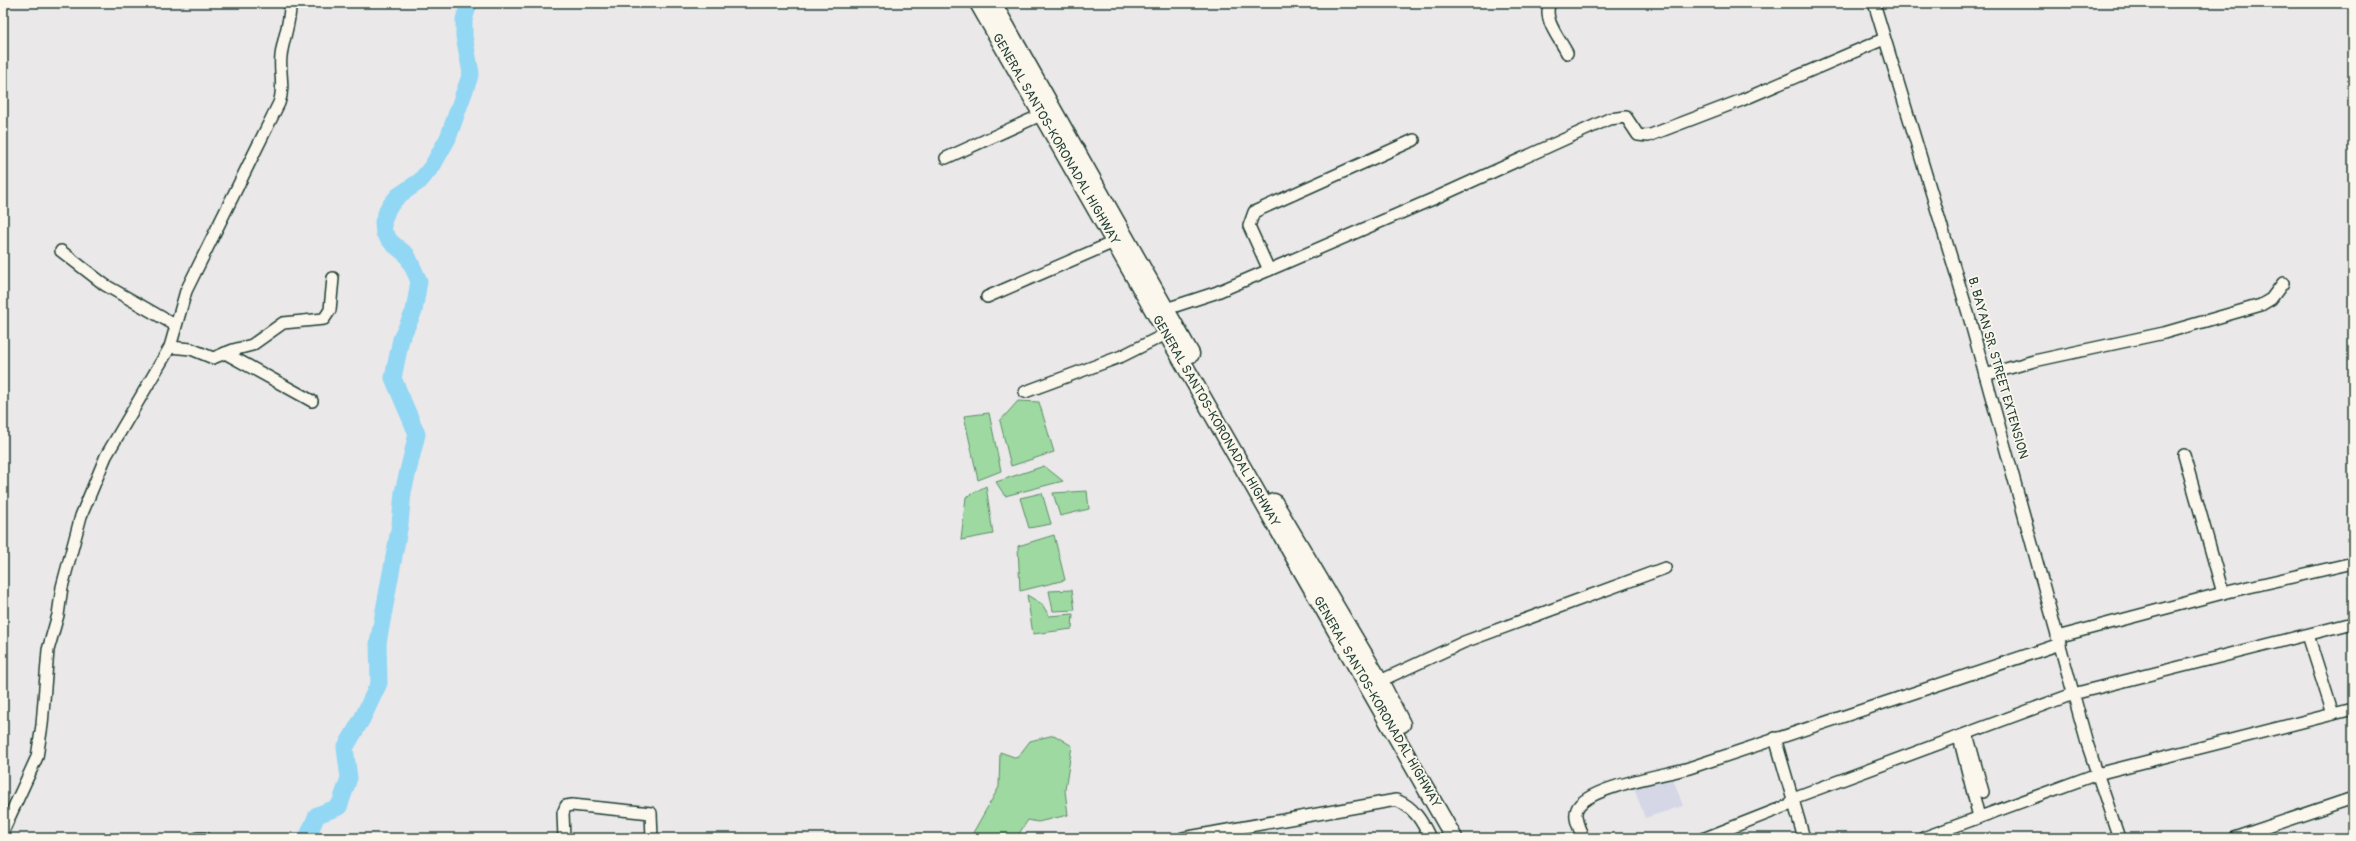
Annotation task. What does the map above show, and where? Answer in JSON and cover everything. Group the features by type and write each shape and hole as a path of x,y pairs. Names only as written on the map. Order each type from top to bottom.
{"highway":[{"name":"GENERAL SANTOS-KORONADAL HIGHWAY","path":"978,3 1043,114 1114,242 1161,313"},
{"name":"GENERAL SANTOS-KORONADAL HIGHWAY","path":"993,3 1161,313 1454,838"},
{"name":"GENERAL SANTOS-KORONADAL HIGHWAY","path":"1172,332 1270,494 1380,681 1464,838"}],"street":[{"path":"3,831 37,757 42,725 48,650 58,615 62,587 81,516 106,456 170,346 175,324 186,290 260,143 281,96 281,55 289,20 290,3"},
{"path":"1550,3 1547,9 1548,17 1567,53"},
{"name":"B. BAYAN SR. STREET EXTENSION","path":"1874,3 1911,130 1939,211 2087,743 2119,838"},
{"path":"1161,313 1215,293 1433,199 1609,119 1626,117 1638,134 1648,136 1742,100 1884,39"},
{"path":"946,158 1043,114"},
{"path":"1269,270 1249,226 1254,212 1414,140"},
{"path":"988,297 1114,242"},
{"path":"61,251 105,285 175,324"},
{"path":"170,346 191,349 210,358 252,345 283,323 324,319 330,310 333,278"},
{"path":"1985,375 2034,361 2164,333 2261,305 2271,299 2283,283"},
{"path":"1025,392 1122,356 1172,332"},
{"path":"225,353 312,400"},
{"path":"2184,455 2222,593"},
{"path":"1583,838 1575,816 1580,802 1633,780 1689,768 2059,640 2222,593 2353,563"},
{"path":"1380,681 1464,642 1665,568"},
{"path":"1705,838 1794,800 2073,694 2353,623"},
{"path":"2308,635 2333,714"},
{"path":"1923,838 2097,774 2353,709"},
{"path":"1963,735 1983,792"},
{"path":"1963,735 1979,817"},
{"path":"1775,738 1804,838"},
{"path":"2234,838 2353,798"},
{"path":"1183,838 1396,800 1403,802 1417,814 1430,838"},
{"path":"564,838 563,813 566,806 572,805 651,813 652,838"},
{"path":"198,838 205,838"}],"shaded area":[{"path":"1670,770 1683,806 1645,818 1632,783"}],"green space":[{"path":"1018,401 1039,402 1054,452 1011,466 1000,421"},
{"path":"989,413 1001,471 978,480 964,416"},
{"path":"1044,466 1063,481 1005,496 996,482"},
{"path":"986,486 993,534 961,540 966,497"},
{"path":"1087,491 1089,509 1060,516 1053,493"},
{"path":"1042,493 1051,524 1029,528 1020,498"},
{"path":"1054,535 1065,580 1020,591 1018,546"},
{"path":"1072,590 1075,610 1053,611 1049,591"},
{"path":"1027,595 1042,604 1049,616 1073,614 1072,629 1033,634"},
{"path":"1054,735 1072,746 1065,790 1068,815 1038,822 1028,820 1018,835 1013,838 970,838 999,787 1000,752 1017,758 1030,741"}],"waterway":[{"path":"307,838 317,815 339,807 349,778 345,748 362,719 379,683 378,643 400,524 403,492 417,434 393,378 401,339 414,311 419,281 407,255 392,243 384,233 383,222 388,208 398,196 420,181 433,165 448,138 471,73 464,36 464,20 469,3"}]}
